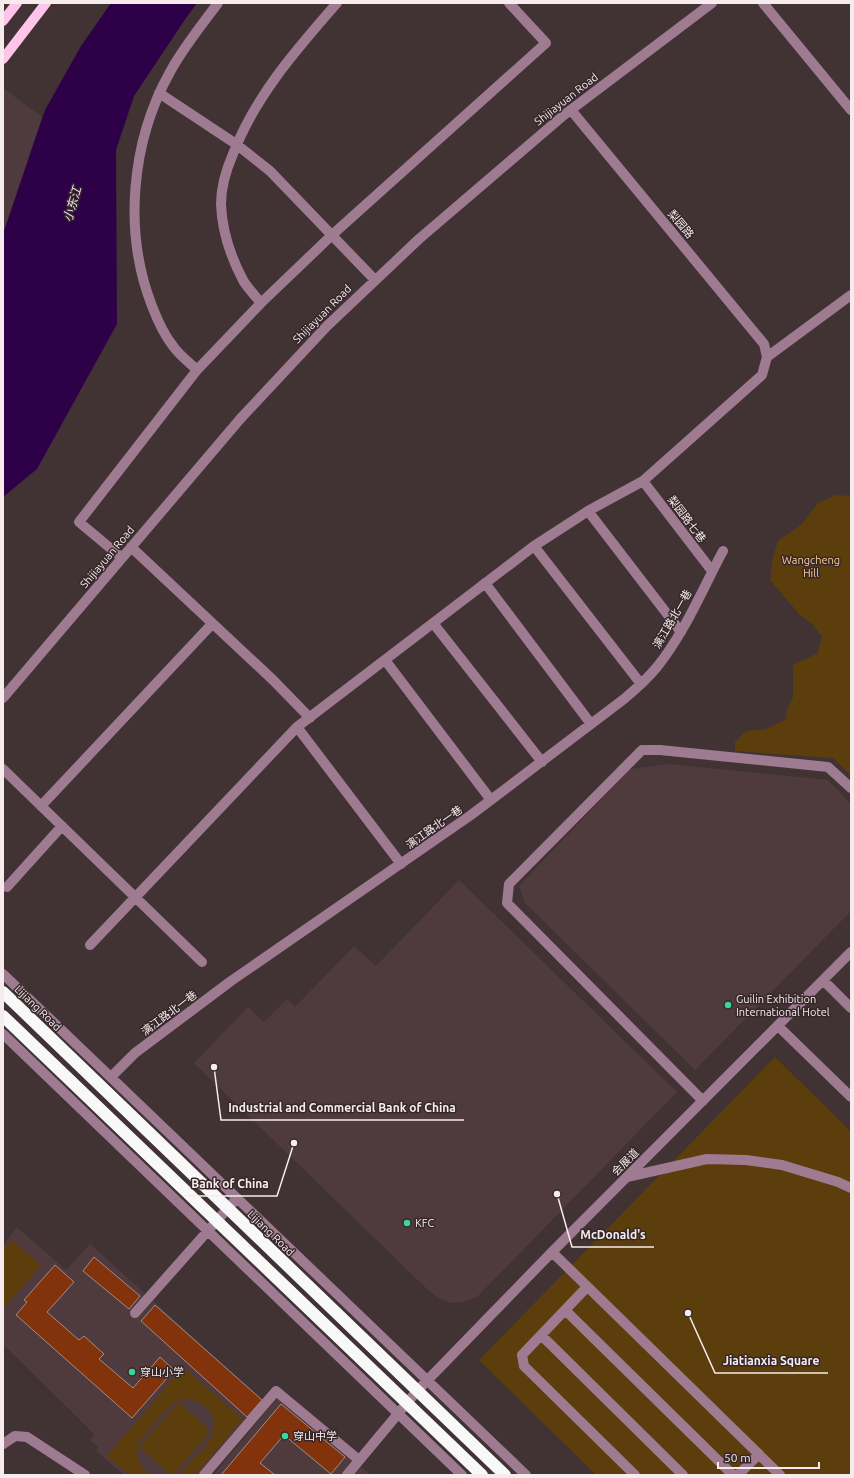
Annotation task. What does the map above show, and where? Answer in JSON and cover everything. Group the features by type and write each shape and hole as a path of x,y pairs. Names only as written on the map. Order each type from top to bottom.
{"highway":[{"name":"Lijiang Road","path":"3,992 505,1475"},
{"path":"3,1016 482,1475"}],"main road":[{"path":"3,21 17,3"},
{"path":"3,59 46,3"}],"street":[{"path":"197,370 173,346 157,319 144,287 138,260 135,199 137,172 142,144 160,93 169,73 185,48 218,3"},
{"path":"261,303 245,283 231,257 224,229 221,203 225,174 236,144 264,94 280,72 337,3"},
{"path":"122,558 79,522 197,370 261,303 332,235 546,43 509,3"},
{"name":"Shijiayuan Road","path":"3,698 241,418 327,326 375,280 466,198 571,110 712,3"},
{"path":"763,3 851,110"},
{"path":"160,93 236,144 270,171 375,280"},
{"name":"梨园路","path":"571,110 764,344 767,357"},
{"path":"90,945 297,727 534,546 588,511 643,481 762,375 767,357 851,295"},
{"name":"梨园路七巷","path":"643,481 712,571"},
{"path":"588,511 680,632"},
{"path":"534,546 641,684"},
{"path":"131,548 273,680 310,718"},
{"name":"漓江路北一巷","path":"111,1077 135,1053 225,986 491,800 641,684 658,666 680,632 723,551"},
{"path":"485,583 591,724"},
{"path":"434,622 542,762"},
{"path":"41,806 212,624"},
{"path":"384,660 491,800"},
{"path":"297,727 401,864"},
{"path":"703,1100 506,903 509,884 642,750 660,750 828,767 851,788"},
{"path":"3,769 202,962"},
{"path":"7,887 62,826"},
{"name":"会展道","path":"347,1475 417,1391 552,1252 851,952"},
{"path":"3,974 526,1475"},
{"path":"823,980 851,1008"},
{"path":"778,1026 851,1097"},
{"path":"3,1034 462,1475"},
{"path":"627,1177 707,1159 746,1160 782,1165 838,1182 851,1188"},
{"path":"135,1314 237,1198"},
{"path":"552,1252 780,1475"},
{"path":"588,1287 522,1355 524,1366 635,1475"},
{"path":"565,1310 733,1475"},
{"path":"541,1335 684,1475"},
{"path":"204,1475 276,1391 359,1460"},
{"path":"3,1444 15,1436 27,1437 85,1475"},
{"path":"738,1475 758,1454"}],"shaded area":[{"path":"3,88 42,117 3,234"},
{"path":"669,764 828,780 851,804 851,911 695,1070 525,903 519,886 630,769"},
{"path":"459,880 677,1092 477,1297 464,1302 450,1303 438,1298 428,1290 194,1063 248,1007 264,1022 287,999 295,1007 354,946 376,966"},
{"name":"穿山小学","path":"17,1227 66,1270 90,1244 263,1400 200,1475 124,1475 96,1451 98,1447 90,1440 94,1434 3,1344 3,1245"},
{"name":"穿山中学","path":"278,1397 371,1475 213,1475"}],"green space":[{"name":"Wangcheng Hill","path":"836,495 851,496 851,775 833,758 735,751 735,742 746,731 766,729 786,719 787,710 793,697 793,665 818,653 822,636 812,624 800,615 770,580 773,557 778,541 801,525 818,503"},
{"path":"775,1057 851,1132 851,1475 596,1475 479,1360"},
{"path":"11,1240 41,1265 3,1309 3,1250"},
{"path":"183,1367 243,1419 195,1475 178,1475 210,1440 214,1428 210,1412 199,1402 183,1400 175,1402 171,1404 157,1420 140,1441 138,1446 137,1450 140,1464 150,1475 129,1475 107,1456"},
{"path":"179,1402 211,1431 173,1475 171,1475 139,1447"}],"water":[{"name":"小东江","path":"111,3 197,3 134,96 116,150 117,324 37,469 3,497 3,234 45,110 81,46"}],"building":[{"path":"94,1257 140,1296 129,1309 83,1271"},
{"path":"55,1265 74,1282 47,1312 79,1340 84,1336 104,1354 99,1359 133,1388 160,1357 174,1370 132,1418 16,1315 27,1302 24,1300"},
{"path":"155,1305 262,1400 247,1417 141,1321"},
{"path":"281,1404 345,1457 331,1474 284,1435 260,1463 275,1475 221,1475"}],"place":[{"name":"Guilin Exhibition International Hotel","path":"728,1005"},
{"name":"Industrial and Commercial Bank of China","path":"214,1067"},
{"name":"Bank of China","path":"294,1143"},
{"name":"McDonald's","path":"557,1194"},
{"name":"KFC","path":"407,1223"},
{"name":"Jiatianxia Square","path":"688,1313"},
{"name":"穿山小学","path":"132,1372"},
{"name":"穿山中学","path":"285,1436"}]}
